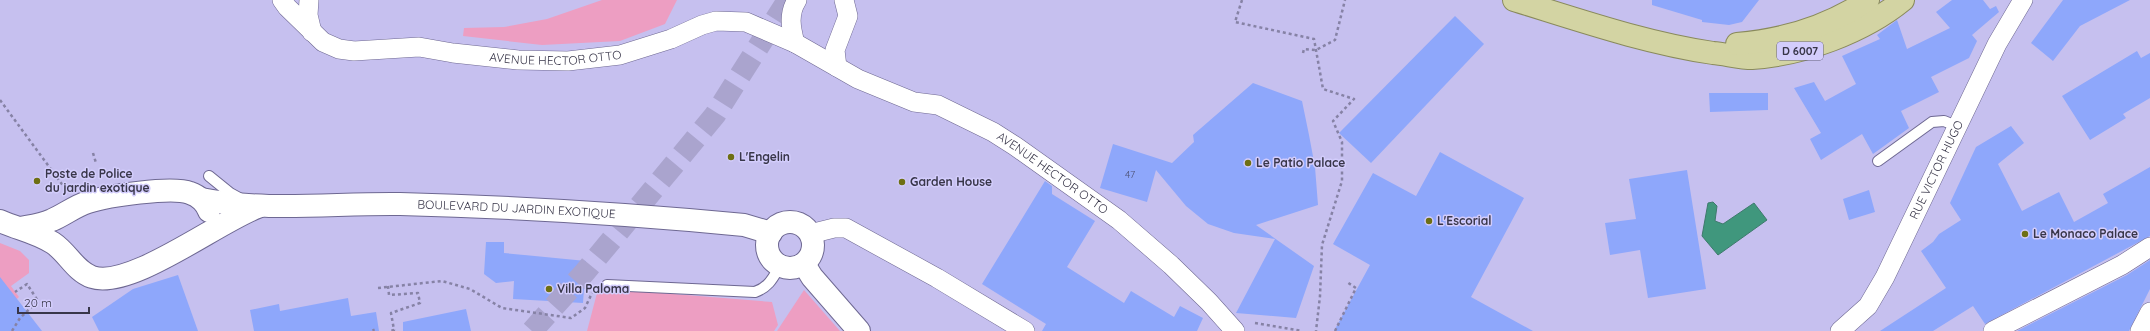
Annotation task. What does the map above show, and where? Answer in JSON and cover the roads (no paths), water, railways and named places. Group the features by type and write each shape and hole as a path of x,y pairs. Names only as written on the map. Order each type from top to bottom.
{"main road":[{"name":"D 6007","path":"1514,0 1606,28 1686,49 1751,58 1802,50 1864,10 1903,0"},
{"name":"BOULEVARD DU JARDIN EXOTIQUE","path":"10,224 51,221 76,206 96,200 165,190 178,190 190,193 201,199 262,206 335,204 452,206 699,220 744,225 771,233"},
{"path":"200,238 206,232 210,224 210,214 207,206 201,199"},
{"name":"BOULEVARD DU JARDIN EXOTIQUE","path":"10,224 43,236 67,255 82,272 93,277 106,279 120,277 134,272 200,238 234,217 262,206"},
{"path":"66,213 64,227 67,255"},
{"path":"794,222 806,228 810,234 813,247 809,259 804,264 792,268 780,266 769,255 768,240 771,233 781,224 794,222"},
{"path":"804,264 812,277 859,331"}],"street":[{"name":"AVENUE HECTOR OTTO","path":"282,0 286,7 322,42 339,49 354,51 419,47 453,53 518,60 568,61 620,55 648,47 702,25 716,21 746,22 795,43 837,67 885,91 914,102 938,105 993,132 1016,146 1119,220 1176,270 1209,302 1242,326"},
{"path":"309,0 308,16 312,32"},
{"path":"795,43 791,26 792,13 797,0"},
{"path":"837,67 835,50 848,16 844,0"},
{"name":"RUE VICTOR HUGO","path":"1840,331 1868,306 1885,277 1959,127 1997,44 2023,0"},
{"path":"810,234 834,228 846,228 937,278 1025,331"},
{"path":"1993,331 2122,265 2150,248"},
{"path":"2140,331 2150,312"}],"lane":[{"path":"1878,161 1932,122 1944,121 1959,127"},
{"path":"209,176 230,193 262,206"},
{"path":"607,285 755,292 765,288 773,280 780,266"}],"tunnel":[{"path":"532,331 585,272 715,115 788,0"}],"place":[{"name":"L'Engelin","path":"731,157"},
{"name":"Le Patio Palace","path":"1248,163"},
{"name":"Poste de Police du jardin exotique","path":"37,181"},
{"name":"Garden House","path":"902,182"},
{"name":"L'Escorial","path":"1429,221"},
{"name":"Le Monaco Palace","path":"2025,234"},
{"name":"Villa Paloma","path":"549,289"}]}
